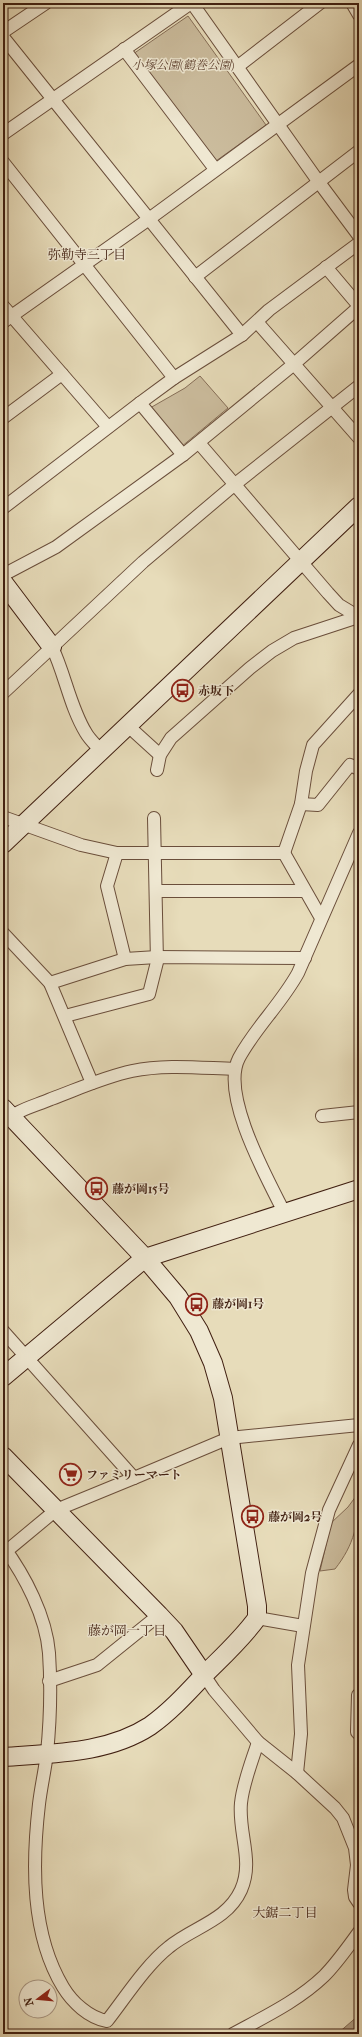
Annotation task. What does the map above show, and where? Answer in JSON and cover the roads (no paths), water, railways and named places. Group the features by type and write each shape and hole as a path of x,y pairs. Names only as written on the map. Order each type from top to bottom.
{"street":[{"path":"3,32 46,3"},
{"path":"3,134 192,3 318,181 359,236"},
{"path":"237,67 320,3"},
{"path":"352,3 359,15"},
{"path":"3,38 242,335"},
{"path":"124,50 215,169"},
{"path":"7,319 149,219 215,169 278,125 359,65"},
{"path":"195,277 359,151"},
{"path":"3,162 174,378"},
{"path":"3,508 174,378 242,335 269,310 359,243"},
{"path":"3,575 56,547 199,443 294,364 359,307 326,267"},
{"path":"3,306 7,319 62,374 108,427"},
{"path":"257,322 359,438"},
{"path":"3,418 62,374"},
{"path":"3,693 143,562 234,485 359,386"},
{"path":"140,403 183,455"},
{"path":"199,443 339,605 359,617"},
{"path":"3,844 102,752 127,725 359,506"},
{"path":"3,582 52,646 62,668 77,715 86,734 102,752"},
{"path":"157,770 160,755 171,738 250,668 272,651 294,638 359,617"},
{"path":"321,918 284,853 301,804 306,771 313,744 359,694"},
{"path":"127,725 160,755"},
{"path":"301,804 318,805 350,765 359,769"},
{"path":"3,817 92,848 117,853 284,853"},
{"path":"65,1016 149,994 157,957 157,891 154,818"},
{"path":"284,1212 254,1151 243,1122 235,1094 235,1069 246,1047 290,988 305,958 321,918 359,834"},
{"path":"117,853 107,886 125,959"},
{"path":"157,891 305,891"},
{"path":"3,933 50,983 92,1083"},
{"path":"50,983 125,959 157,957 305,958"},
{"path":"3,1758 90,1749 120,1741 135,1734 168,1712 257,1618 257,1606 228,1438 223,1398 218,1377 199,1331 178,1297 145,1258 5,1115 92,1083 132,1071 174,1068 235,1069"},
{"path":"322,1116 359,1112"},
{"path":"3,1377 145,1258 359,1189"},
{"path":"3,1331 27,1356 134,1478"},
{"path":"258,1742 241,1802 241,1818 246,1853 246,1871 241,1889 232,1905 221,1914 181,1938 158,1956 107,2021 100,2020 82,2009 68,1994 56,1975 46,1953 40,1929 37,1906 36,1839 39,1803 47,1753 49,1653 38,1611 4,1550 56,1510 228,1438 359,1425"},
{"path":"297,1773 301,1734 298,1665 303,1626 314,1566 327,1518 359,1445"},
{"path":"3,1456 160,1615 186,1647 214,1690 258,1742 297,1773 335,1808 350,1831 355,1848 357,1865 354,1890 355,1897 359,1903"},
{"path":"49,1682 97,1665 160,1615"},
{"path":"257,1618 303,1626"},
{"path":"358,1695 357,1732 359,1734"},
{"path":"233,2034 290,2002 314,1984 334,1964 359,1932"}],"place":[{"name":"赤坂下","path":"183,691"},
{"name":"藤が岡15号","path":"96,1189"},
{"name":"藤が岡1号","path":"196,1304"},
{"name":"ファミリーマート","path":"70,1475"},
{"name":"藤が岡2号","path":"252,1517"}],"district":[{"name":"弥勒寺三丁目","path":"87,254"},
{"name":"藤が岡一丁目","path":"127,1630"},
{"name":"大鋸二丁目","path":"285,1912"}],"park label":[{"name":"小塚公園(鶴巻公園)","path":"183,65"}]}
